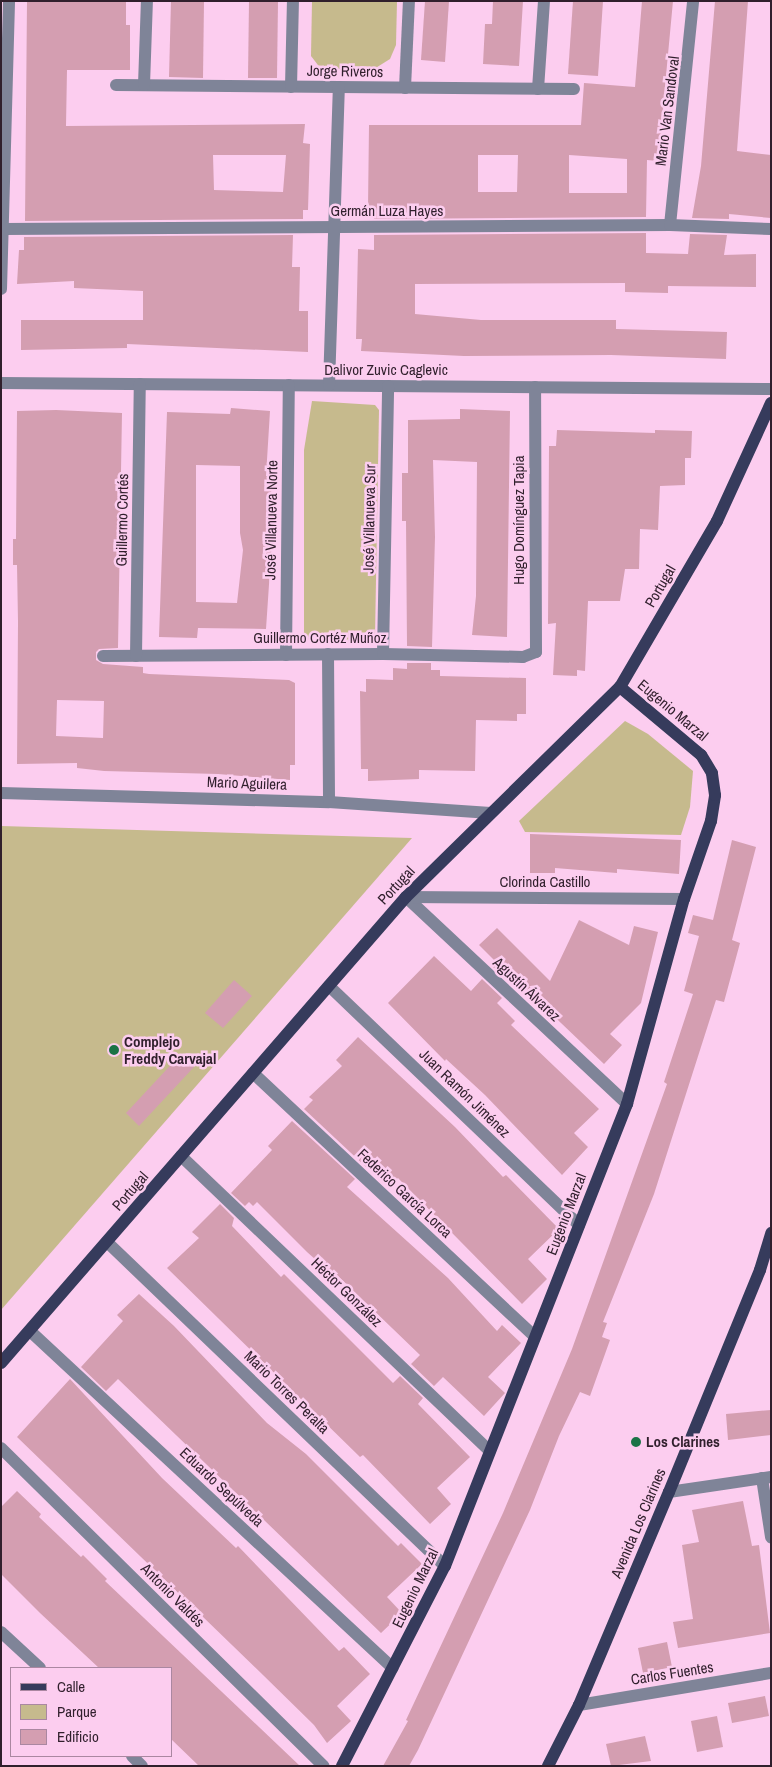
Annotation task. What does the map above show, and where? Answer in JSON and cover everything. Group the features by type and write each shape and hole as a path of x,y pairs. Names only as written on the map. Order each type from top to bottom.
{"main road":[{"name":"Portugal","path":"1,1363 406,897 620,687 717,521 771,403"},
{"name":"Eugenio Marzal","path":"342,1766 445,1566 627,1104 684,899 711,821 716,795 712,772 702,755 620,687"},
{"name":"Avenida Los Clarines","path":"548,1766 579,1705 766,1269 771,1233"}],"street":[{"path":"1,289 9,1"},
{"path":"144,85 147,1"},
{"path":"291,87 293,1"},
{"path":"404,88 409,1"},
{"path":"538,89 544,1"},
{"name":"Mario Van Sandoval","path":"670,225 693,1"},
{"name":"Jorge Riveros","path":"116,85 574,89"},
{"path":"329,385 339,87"},
{"name":"Germán Luza Hayes","path":"3,230 670,225 771,229"},
{"name":"Dalivor Zuvic Caglevic","path":"1,383 771,389"},
{"name":"Guillermo Cortés","path":"136,656 140,384"},
{"name":"José Villanueva Norte","path":"286,654 289,385"},
{"name":"José Villanueva Sur","path":"383,654 388,386"},
{"name":"Hugo Domínguez Tapia","path":"535,387 536,652"},
{"name":"Guillermo Cortéz Muñoz","path":"103,656 383,654 524,657 536,652"},
{"path":"328,654 329,802"},
{"name":"Mario Aguilera","path":"1,793 329,802 490,813"},
{"name":"Clorinda Castillo","path":"406,897 684,899"},
{"name":"Agustín Álvarez","path":"406,897 627,1104"},
{"name":"Juan Ramón Jiménez","path":"329,986 579,1225"},
{"name":"Federico García Lorca","path":"253,1073 535,1337"},
{"name":"Héctor González","path":"181,1156 490,1451"},
{"name":"Mario Torres Peralta","path":"107,1242 445,1566"},
{"name":"Eduardo Sepúlveda","path":"30,1331 393,1668"},
{"name":"Antonio Valdés","path":"1,1448 323,1766"},
{"path":"669,1492 766,1477 771,1537"},
{"path":"1,1632 39,1667"},
{"name":"Carlos Fuentes","path":"579,1705 771,1673"},
{"path":"133,1757 142,1766"}],"green space":[{"path":"312,1 397,1 396,45 390,59 374,69 321,69 311,56"},
{"path":"312,401 375,405 379,410 375,637 368,643 310,641 304,635 304,450"},
{"path":"625,721 648,734 693,771 690,807 681,835 525,832 519,821"},
{"name":"Complejo Freddy Carvajal","path":"1,826 412,838 1,1310"}],"building":[{"path":"27,1 126,1 126,25 130,25 130,70 67,70 66,126 305,124 303,143 310,144 308,210 303,210 303,219 25,221","holes":["213,155 286,155 283,192 214,190"]},
{"path":"171,1 204,1 203,78 169,77"},
{"path":"249,1 278,1 277,78 248,78"},
{"path":"425,1 449,1 445,62 421,60"},
{"path":"493,1 523,1 519,66 483,64 485,24 492,24"},
{"path":"573,1 603,1 598,76 568,74"},
{"path":"642,1 673,1 658,161 647,160 646,217 374,219 374,208 368,207 369,125 581,125 584,83 635,87","holes":["478,155 518,155 517,192 478,192","569,155 627,159 627,193 569,193"]},
{"path":"715,1 748,1 737,151 771,155 771,218 729,214 729,219 692,218 701,166"},
{"path":"646,233 646,253 688,254 690,234 727,235 724,255 756,254 756,287 668,286 668,293 625,292 625,283 415,284 415,314 481,320 616,320 616,329 727,332 726,359 611,355 464,356 361,351 362,339 356,339 358,249 374,250 374,235"},
{"path":"293,235 292,267 300,267 299,311 308,311 308,352 127,344 127,348 21,350 21,320 143,320 143,291 74,288 74,281 17,284 19,250 24,250 24,237"},
{"path":"231,408 270,411 266,476 271,476 272,540 266,629 198,628 197,638 159,637 167,412 230,414","holes":["196,465 240,466 240,533 243,550 237,603 196,602"]},
{"path":"460,409 510,411 507,637 472,635 476,596 477,462 433,460 435,537 432,647 407,646 406,521 402,521 402,473 408,473 408,420 460,419"},
{"path":"56,410 122,413 118,648 99,649 96,652 96,660 103,664 143,667 143,673 149,674 289,680 295,683 295,765 290,765 290,780 218,774 104,771 77,768 77,763 17,764 17,565 13,565 13,539 16,539 17,411","holes":["57,700 104,701 103,738 56,736"]},
{"path":"557,430 655,433 655,430 692,431 691,458 685,458 685,485 660,486 658,530 640,529 639,569 625,569 620,601 588,601 585,671 577,670 577,676 553,675 556,623 548,624 549,446 556,446"},
{"path":"407,663 431,663 431,670 440,670 440,676 526,678 526,714 517,714 517,721 476,720 475,771 419,770 419,779 368,781 368,769 361,769 360,691 366,692 366,679 393,680 393,668 407,669"},
{"path":"530,834 681,840 679,874 617,869 617,873 555,868 555,873 530,873"},
{"path":"732,840 756,847 732,940 740,943 724,1002 716,1000 654,1194 603,1322 607,1323 602,1337 610,1340 590,1396 580,1392 559,1436 530,1510 418,1750 409,1766 383,1766 408,1721 406,1720 503,1513 572,1349 667,1084 664,1082 693,994 684,991 699,936 688,933 693,915 713,920"},
{"path":"579,920 629,945 634,926 658,932 641,1003 610,1034 622,1045 604,1064 518,982 514,987 493,967 497,963 479,945 497,928 550,981"},
{"path":"434,956 471,991 482,979 502,998 497,1003 515,1021 511,1025 599,1109 574,1133 588,1147 562,1175 485,1095 446,1059 445,1061 388,1003"},
{"path":"234,980 252,996 223,1028 205,1013"},
{"path":"358,1037 455,1127 503,1177 506,1175 559,1229 528,1259 547,1279 522,1304 398,1178 394,1181 373,1160 366,1167 304,1109 313,1100 309,1097 342,1066 336,1060"},
{"path":"181,1054 194,1067 139,1126 126,1113"},
{"path":"292,1121 355,1179 347,1187 448,1278 497,1331 502,1325 521,1343 488,1377 505,1393 484,1416 443,1377 434,1386 411,1364 420,1355 336,1274 334,1276 307,1252 257,1202 253,1206 249,1202 245,1206 231,1193 272,1150 268,1146"},
{"path":"220,1204 234,1218 232,1226 281,1277 284,1274 393,1383 400,1376 423,1398 418,1404 470,1457 437,1488 451,1504 430,1524 363,1455 360,1457 167,1268 199,1238 192,1232"},
{"path":"139,1294 174,1326 267,1423 306,1454 398,1546 401,1543 422,1564 387,1597 402,1613 381,1633 118,1379 106,1391 81,1367 123,1321 117,1315"},
{"path":"70,1379 162,1478 236,1548 238,1546 339,1651 344,1647 370,1674 337,1706 351,1721 327,1743 314,1725 17,1437"},
{"path":"771,1410 771,1435 728,1440 726,1414"},
{"path":"17,1491 41,1514 39,1517 81,1557 83,1555 107,1579 105,1581 300,1766 199,1766 172,1740 172,1667 98,1667 1,1574 1,1507"},
{"path":"743,1501 752,1546 759,1545 770,1633 678,1648 673,1622 693,1619 682,1545 699,1542 692,1510"},
{"path":"667,1642 672,1667 643,1673 638,1648"},
{"path":"765,1696 769,1716 732,1723 728,1703"},
{"path":"717,1716 723,1747 697,1752 691,1721"},
{"path":"645,1736 651,1761 611,1766 606,1744"}],"place":[{"name":"Complejo Freddy Carvajal","path":"114,1050"},
{"name":"Los Clarines","path":"636,1442"}]}
